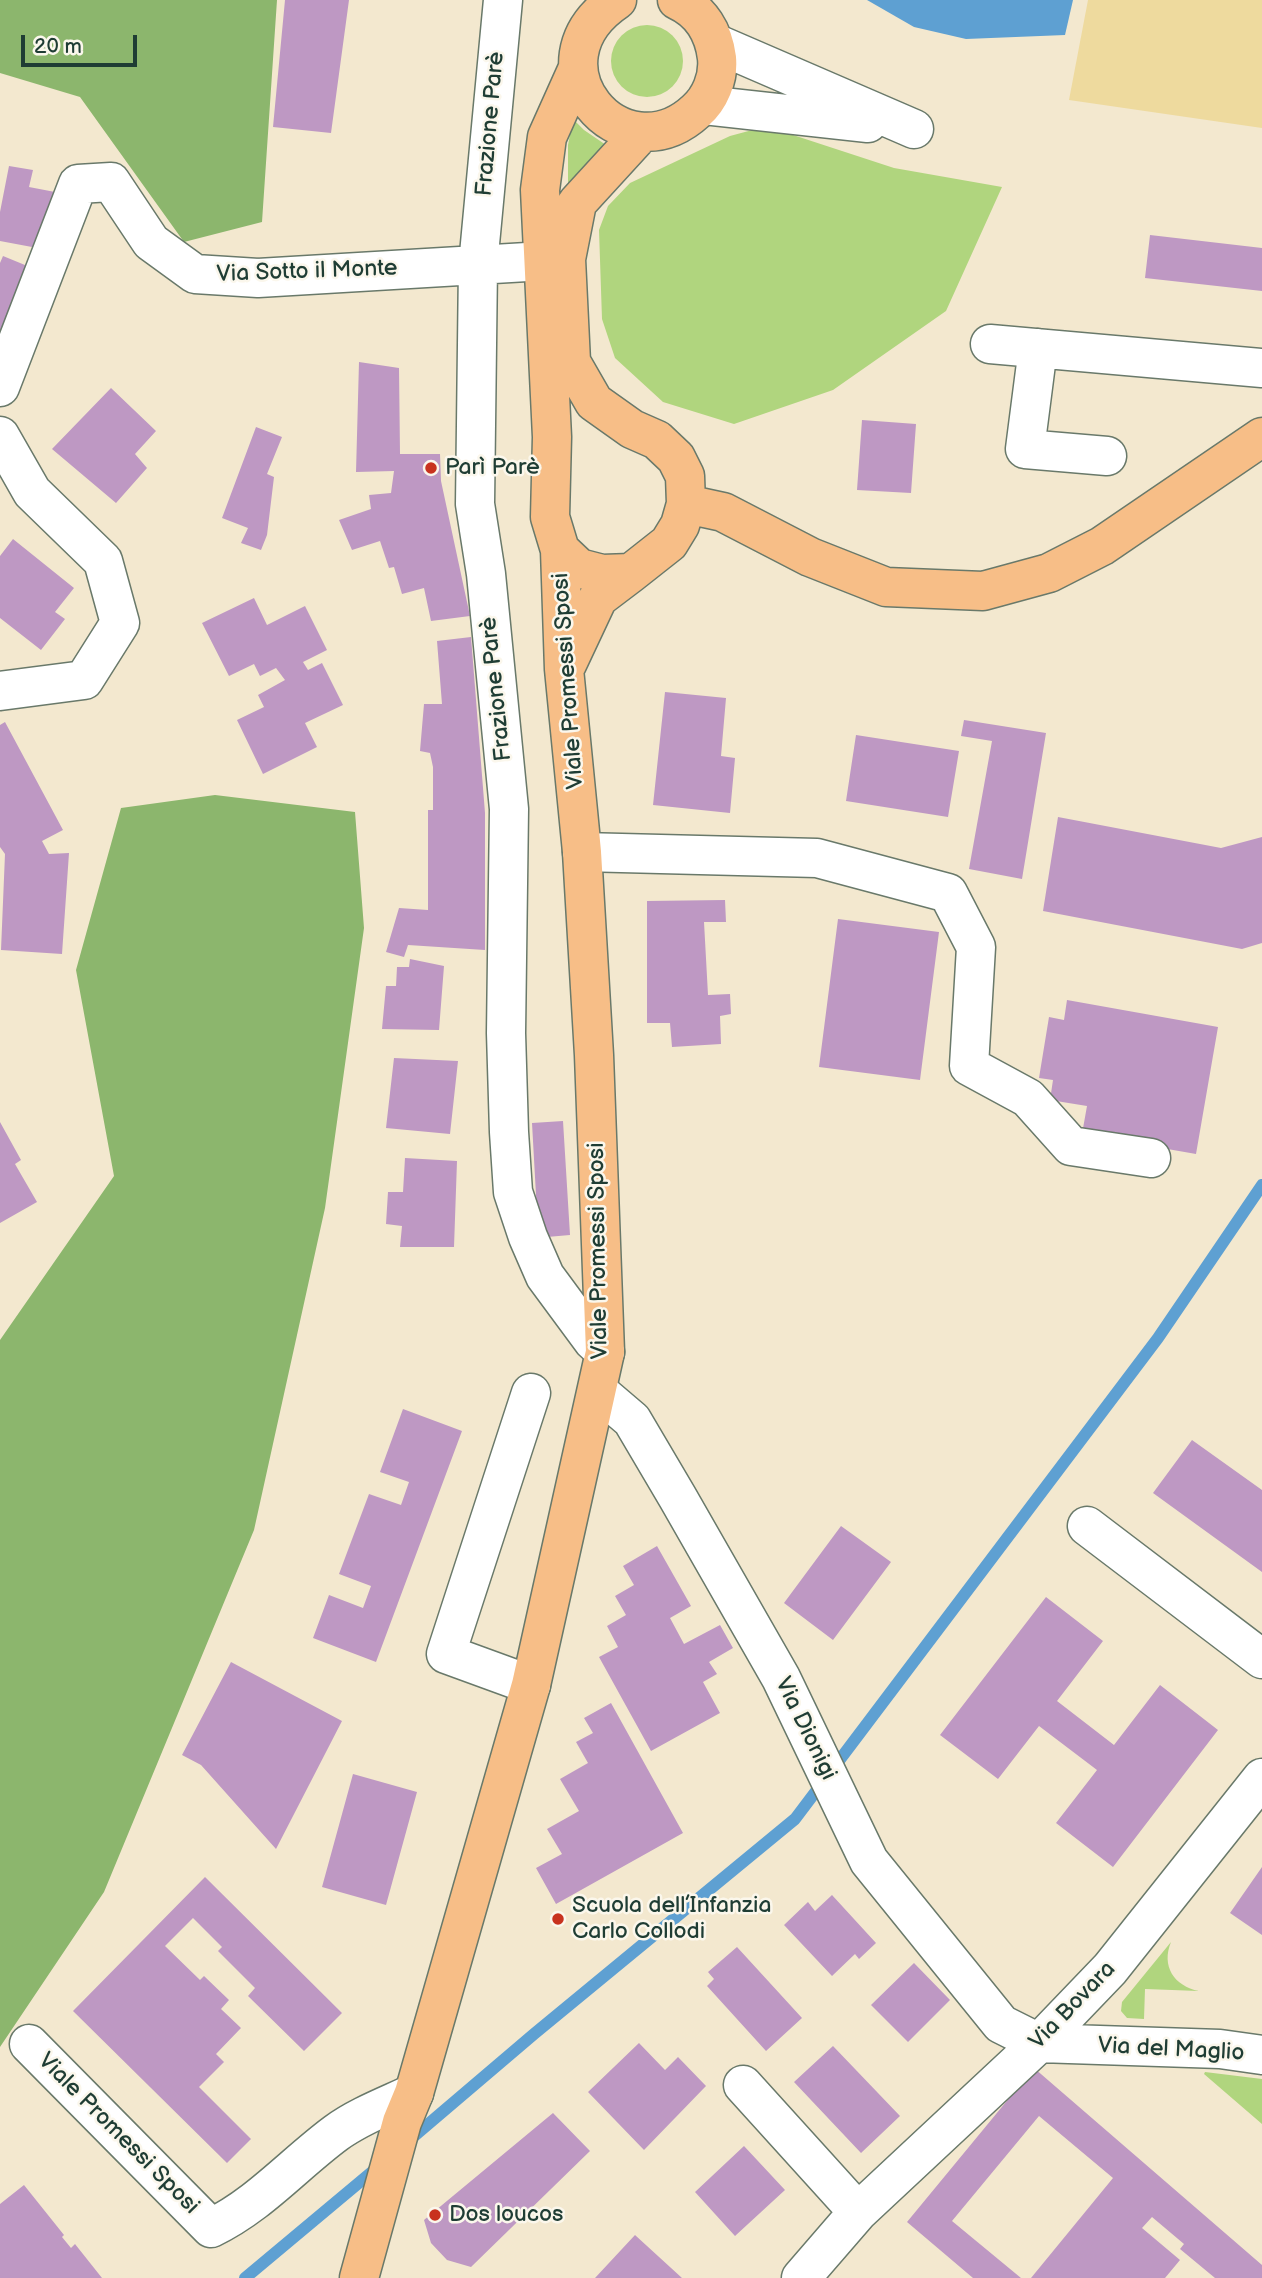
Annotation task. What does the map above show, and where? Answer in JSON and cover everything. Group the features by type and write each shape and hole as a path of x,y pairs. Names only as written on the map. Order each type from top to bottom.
{"main road":[{"path":"605,4 586,28 579,48 578,68 582,88 592,105 614,123 642,132 666,130 687,120 704,105 714,86 718,64 715,43 704,22 683,2"},
{"name":"Viale Promessi Sposi","path":"359,2278 531,1685 605,1352 582,852 564,669 560,550 550,517 552,437 540,190 547,137 578,68"},
{"path":"564,669 598,598 669,543 680,525 686,504 685,476 676,458 657,440 632,429 594,402 571,362 566,259 576,203 642,132"},
{"path":"686,504 723,512 810,557 886,587 983,591 1049,573 1102,546 1262,438"},
{"path":"560,550 579,568 602,574 631,573"}],"street":[{"name":"Frazione Parè","path":"503,0 478,265 475,504 486,574 509,809 506,1068 513,1192 545,1276 593,1341 605,1352"},
{"path":"704,105 914,129 715,43"},
{"name":"Via Sotto il Monte","path":"0,387 78,184 111,182 151,242 195,274 258,278 544,261"},
{"path":"990,344 1262,369"},
{"path":"1038,348 1025,449 1107,456"},
{"path":"0,436 32,492 103,561 120,623 85,680 0,691"},
{"path":"582,852 817,858 948,893 976,947 969,1066 1028,1098 1071,1146 1151,1158"},
{"name":"Via Dionigi","path":"598,1391 632,1420 781,1678 869,1861 1001,2024 1039,2043"},
{"path":"531,1393 446,1654 531,1685"},
{"path":"1087,1526 1262,1659"},
{"name":"Via Bovara","path":"801,2278 858,2212 1039,2043 1110,1969 1262,1778"},
{"name":"Via del Maglio","path":"1039,2043 1124,2048 1220,2049 1262,2055"},
{"name":"Viale Promessi Sposi","path":"29,2044 211,2228 229,2219 276,2185 337,2132 408,2107"},
{"path":"743,2085 858,2212"}],"green space":[{"path":"0,0 277,0 262,222 184,242 80,97 0,73"},
{"path":"647,25 667,31 677,41 683,61 677,81 667,91 647,97 627,91 617,81 611,61 617,41 627,31"},
{"path":"573,119 606,145 568,189 568,145"},
{"path":"756,129 790,134 894,168 1002,187 946,311 833,390 734,424 663,402 615,358 602,319 599,230 608,206 630,183 730,136"},
{"path":"215,795 355,812 364,928 325,1208 254,1530 104,1892 0,2047 0,1340 114,1176 76,970 121,808"},
{"path":"1171,1942 1168,1959 1172,1974 1183,1985 1199,1991 1145,1989 1144,2019 1127,2018 1121,2011 1122,2002"},
{"path":"1204,2074 1262,2079 1262,2124"}],"sand":[{"path":"1088,0 1262,0 1262,128 1069,100"}],"water":[{"path":"867,0 1073,0 1065,35 966,39 914,27"}],"building":[{"path":"285,0 349,0 331,133 273,127"},
{"path":"9,166 33,170 29,187 55,192 48,250 0,241 0,212"},
{"path":"1150,235 1262,248 1262,291 1145,278"},
{"path":"3,256 42,272 0,348 0,263"},
{"path":"359,362 399,368 400,454 440,454 441,481 470,616 431,621 424,588 402,594 394,567 389,568 380,541 352,550 339,520 371,509 369,495 391,493 394,471 356,472"},
{"path":"111,388 156,431 135,454 147,468 116,503 52,449"},
{"path":"862,420 916,424 911,493 857,490"},
{"path":"256,427 282,437 267,474 274,477 267,535 261,550 241,543 248,528 222,518"},
{"path":"13,539 74,588 55,612 65,619 41,650 0,618 0,556"},
{"path":"254,598 267,625 305,606 327,650 303,662 308,670 322,663 343,705 305,723 317,747 263,774 237,720 264,707 258,695 285,680 276,668 260,676 254,664 229,676 202,623"},
{"path":"471,637 485,813 485,950 408,945 404,957 386,952 399,908 428,910 428,810 433,810 433,767 430,753 420,751 424,704 442,704 437,641"},
{"path":"665,692 726,698 721,756 735,758 730,813 653,805"},
{"path":"964,720 1046,733 1022,879 969,869 992,741 961,736"},
{"path":"5,722 63,830 42,841 49,854 69,853 62,954 1,950 5,854 0,847 0,725"},
{"path":"856,735 959,751 948,817 846,801"},
{"path":"1058,817 1221,848 1262,837 1262,943 1242,949 1043,911"},
{"path":"725,900 726,922 704,922 708,995 730,994 731,1014 720,1016 721,1044 672,1047 670,1023 647,1023 647,901"},
{"path":"838,919 939,932 920,1080 819,1067"},
{"path":"410,959 444,966 439,1030 382,1029 386,986 396,986 397,967 409,967"},
{"path":"1067,1000 1218,1027 1196,1154 1082,1134 1087,1106 1050,1100 1053,1080 1039,1078 1049,1017 1064,1020"},
{"path":"394,1058 458,1061 450,1134 386,1128"},
{"path":"563,1121 570,1235 547,1237 541,1213 537,1213 532,1123"},
{"path":"0,1122 21,1160 15,1164 37,1202 0,1223"},
{"path":"405,1158 457,1161 454,1247 400,1247 402,1226 386,1224 388,1192 403,1192"},
{"path":"403,1409 462,1431 376,1662 313,1638 329,1595 363,1608 371,1586 339,1574 369,1494 401,1505 409,1482 380,1472"},
{"path":"1192,1440 1262,1490 1262,1572 1153,1493"},
{"path":"841,1526 891,1562 833,1640 784,1603"},
{"path":"657,1546 691,1606 670,1618 684,1644 720,1625 733,1648 709,1662 717,1674 703,1682 720,1713 651,1751 599,1657 618,1647 607,1626 626,1615 615,1596 634,1585 623,1566"},
{"path":"1046,1597 1103,1641 1057,1701 1114,1745 1160,1685 1218,1730 1113,1867 1056,1823 1097,1770 1039,1726 998,1779 940,1735"},
{"path":"231,1662 342,1721 276,1849 201,1765 182,1755"},
{"path":"611,1703 683,1833 556,1904 536,1868 562,1854 547,1829 579,1811 560,1779 588,1763 576,1742 593,1733 584,1718"},
{"path":"353,1774 417,1792 386,1905 322,1887"},
{"path":"1262,1867 1262,1935 1230,1913"},
{"path":"205,1877 342,2013 304,2051 248,1996 255,1988 218,1951 222,1947 193,1918 165,1946 200,1980 204,1976 229,2000 221,2009 241,2028 216,2054 224,2062 199,2087 251,2139 227,2163 73,2011"},
{"path":"832,1895 876,1943 859,1959 855,1954 832,1976 784,1925 808,1902 815,1911"},
{"path":"737,1947 802,2018 766,2051 707,1986 714,1979 708,1972"},
{"path":"914,1963 950,2000 908,2042 871,2005"},
{"path":"639,2043 665,2070 678,2057 706,2086 644,2150 588,2092"},
{"path":"833,2046 900,2116 861,2153 794,2082"},
{"path":"1034,2068 1262,2265 1262,2278 1215,2278 1180,2249 1184,2244 1152,2217 1142,2228 1180,2260 1165,2278 1031,2278 1113,2178 1039,2116 952,2221 1021,2278 973,2278 907,2222"},
{"path":"553,2113 590,2151 471,2267 447,2260 431,2243 424,2220"},
{"path":"744,2146 785,2190 735,2236 695,2192"},
{"path":"24,2185 64,2235 62,2237 71,2248 75,2244 102,2278 0,2278 0,2204"},
{"path":"635,2235 682,2278 595,2278"}],"waterway":[{"path":"406,2143 795,1819 1158,1338 1262,1185"},
{"path":"245,2278 379,2166"}],"place":[{"name":"Parì Parè","path":"431,468"},
{"name":"Scuola dell’Infanzia Carlo Collodi","path":"558,1919"},
{"name":"Dos loucos","path":"435,2215"}]}
